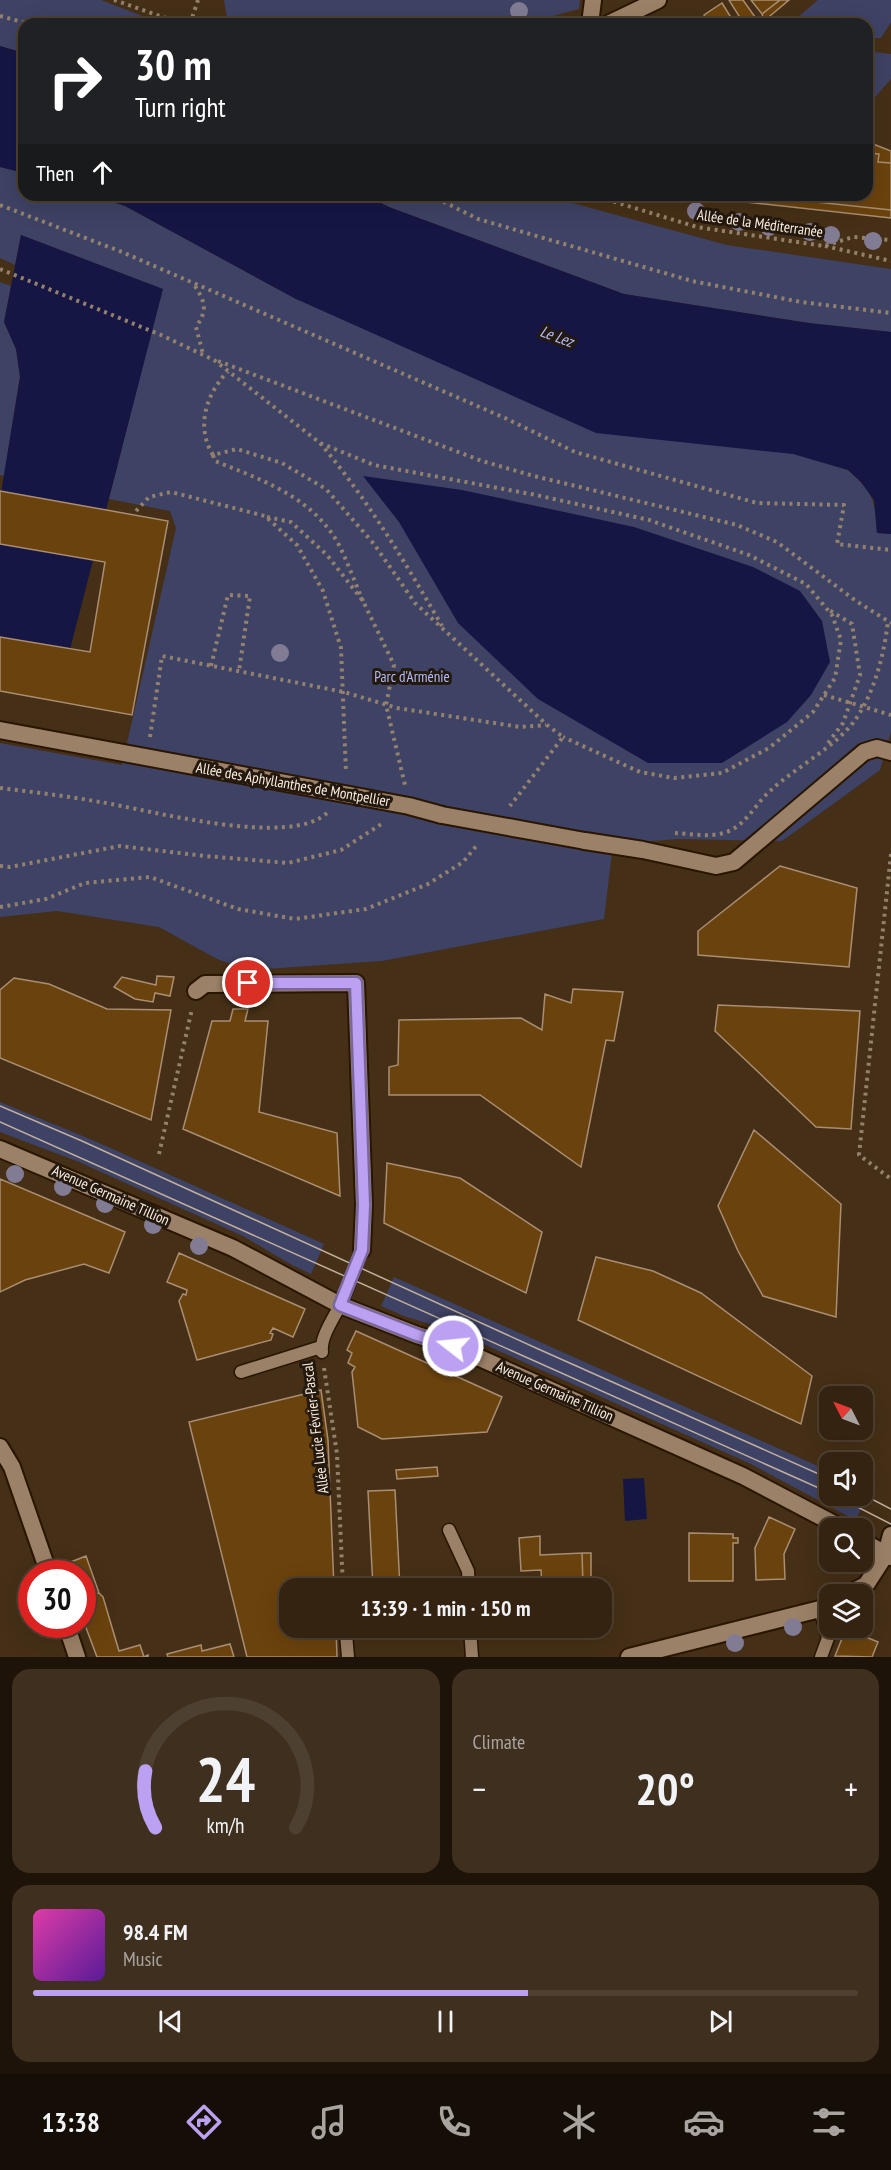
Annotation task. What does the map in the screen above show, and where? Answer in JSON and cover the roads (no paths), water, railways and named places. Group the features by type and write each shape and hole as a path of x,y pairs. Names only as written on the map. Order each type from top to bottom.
{"street":[{"path":"591,18 593,0"},
{"path":"620,18 658,0"},
{"name":"Allée des Aphyllanthes de Montpellier","path":"0,730 409,806 442,815 643,850 716,866 734,862 864,752 878,748 891,752"},
{"path":"196,991 205,984 356,983 364,1205 362,1250"},
{"name":"Avenue Germaine Tillion","path":"0,1149 233,1248 340,1305 417,1335 453,1346 743,1476 823,1518"},
{"path":"0,1447 12,1467 44,1560"},
{"path":"867,1584 888,1556 891,1534"},
{"path":"873,1547 888,1556"},
{"path":"629,1657 819,1609"},
{"path":"71,1638 77,1657"}],"lane":[{"name":"Allée Lucie Février-Pascal","path":"241,1372 321,1349 362,1250"},
{"path":"449,1530 468,1571 468,1578"},
{"path":"346,1638 348,1657"},
{"path":"471,1638 472,1657"},
{"path":"821,1657 828,1638"}],"water":[{"path":"0,46 18,51 18,172 0,167"},
{"name":"Le Lez","path":"110,201 377,201 624,294 809,323 891,332 891,534 877,533 874,500 861,482 848,470 793,454 596,433 296,299 125,206"},
{"path":"21,235 163,289 67,661 0,649 0,499 20,377 16,349 4,322"},
{"path":"363,476 462,490 634,527 753,567 800,591 822,621 830,662 811,695 787,722 722,763 648,763 538,699 458,623 399,522"},
{"path":"644,1478 647,1519 625,1521 623,1479"}],"tram line":[{"path":"0,1106 819,1474"},
{"path":"0,1122 819,1488"},
{"path":"873,1500 891,1509"},
{"path":"856,1506 891,1524"}],"park label":[{"name":"Parc d'Arménie","path":"412,676"}]}
